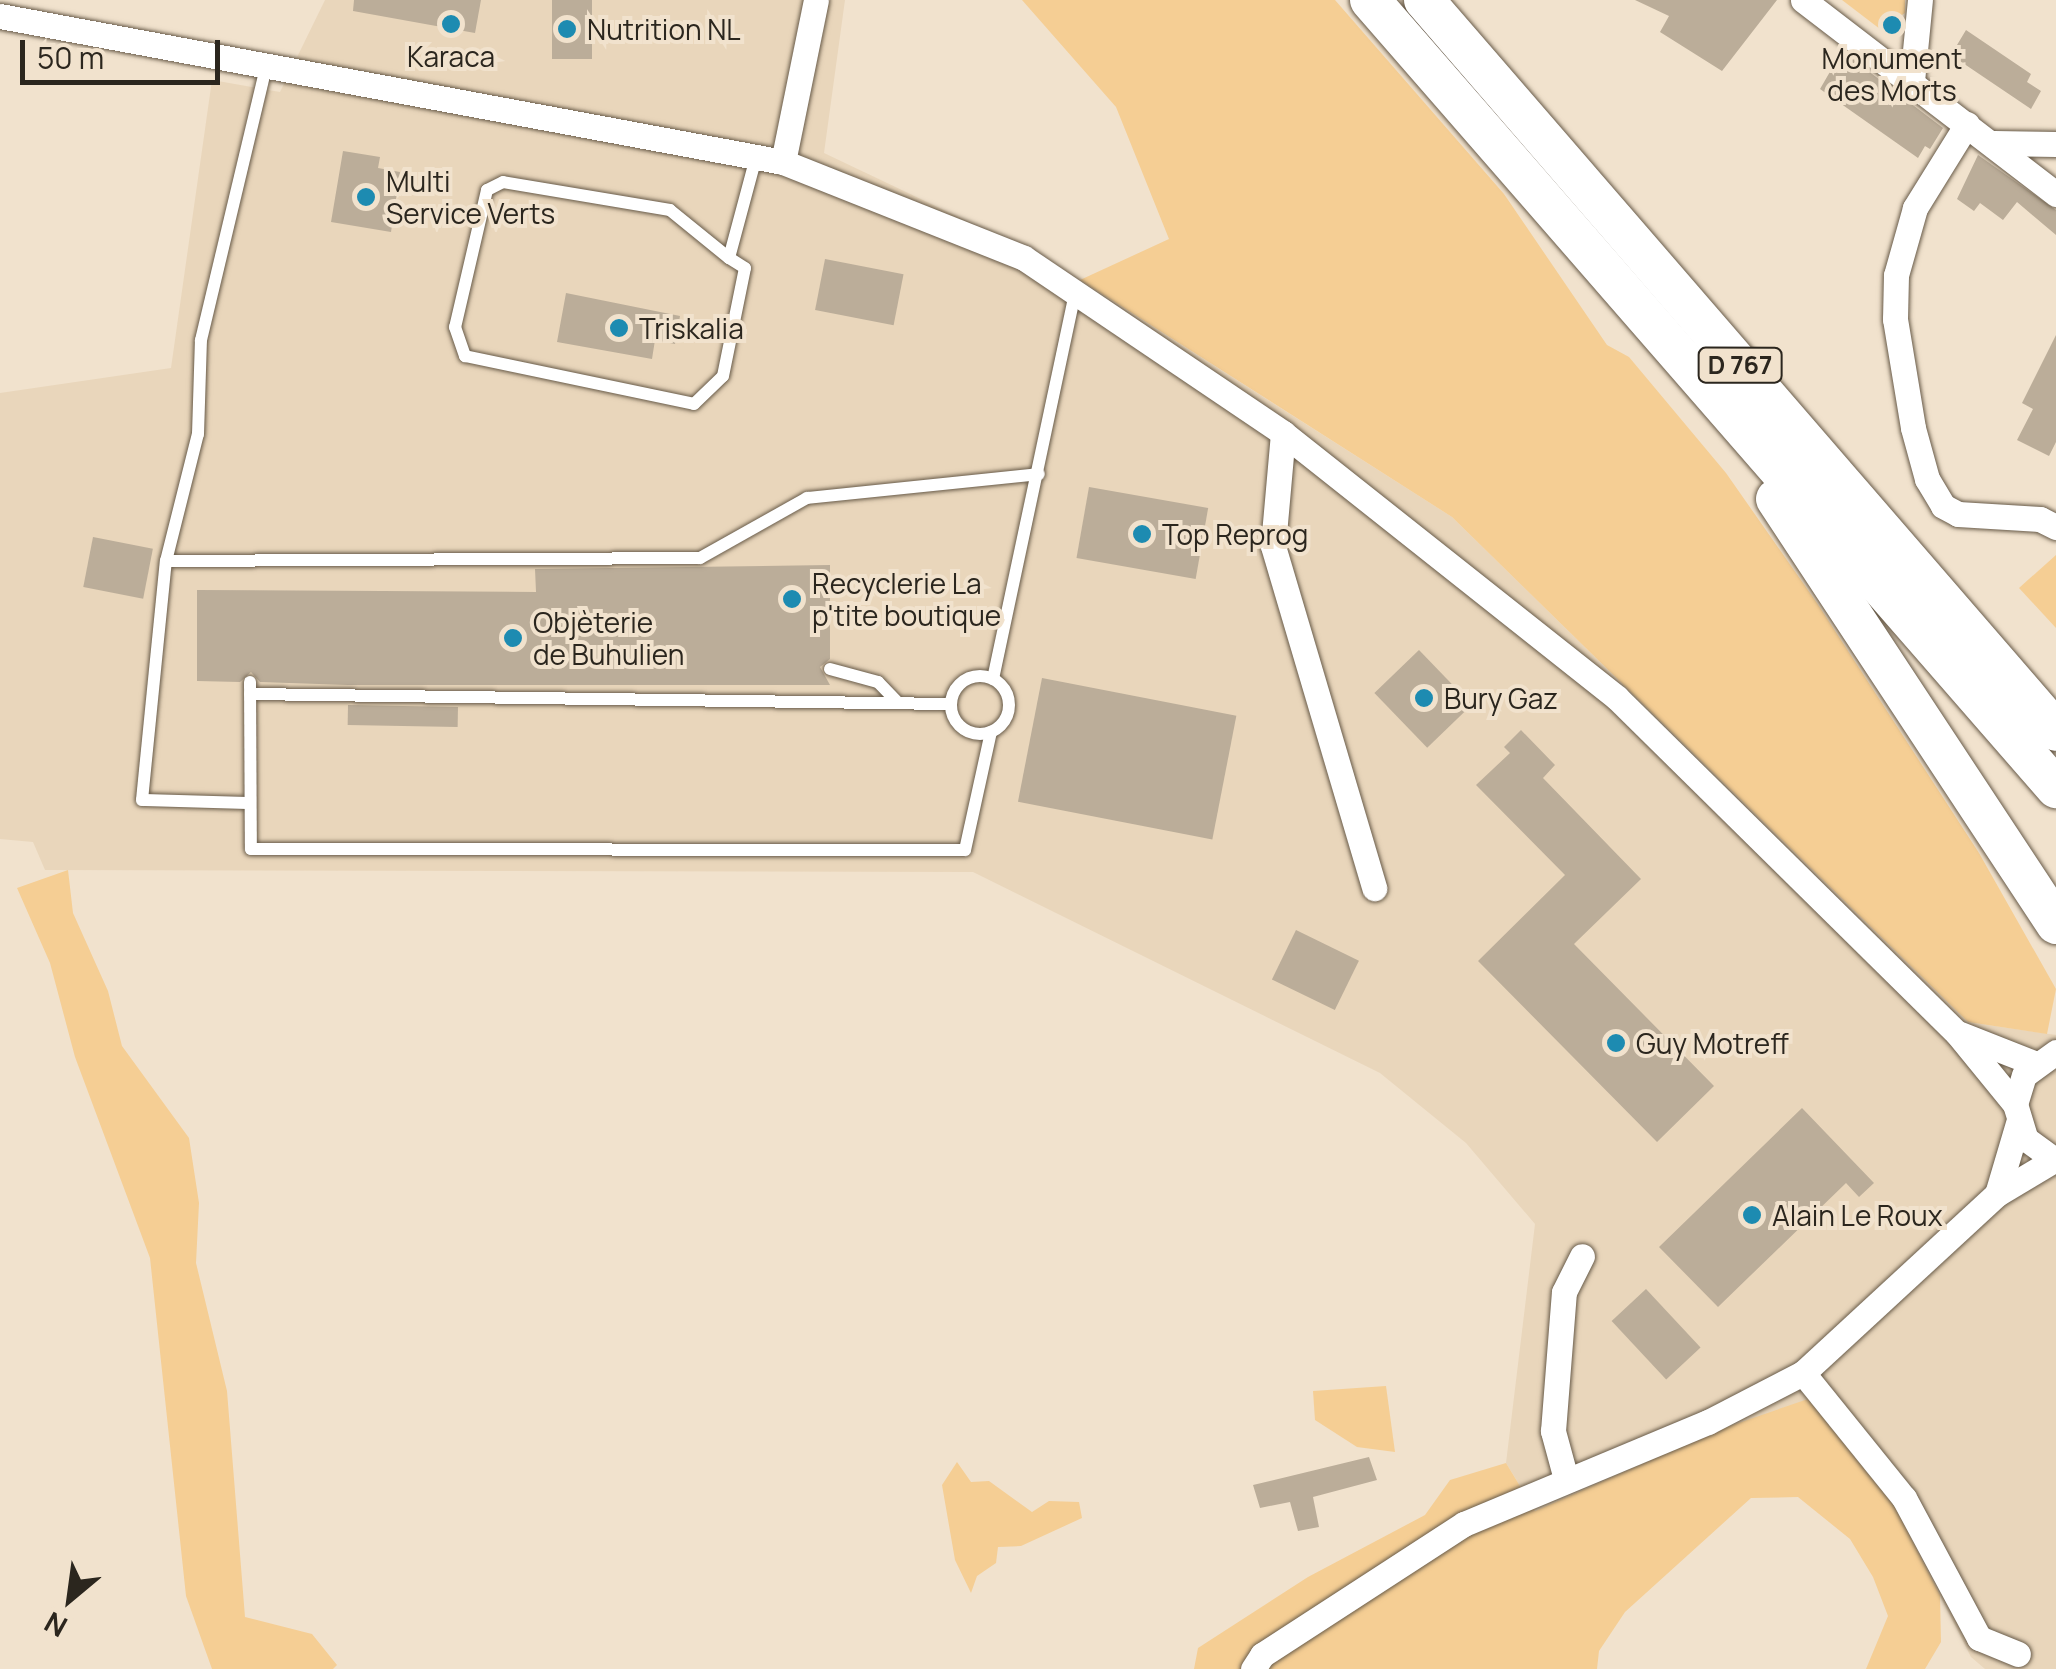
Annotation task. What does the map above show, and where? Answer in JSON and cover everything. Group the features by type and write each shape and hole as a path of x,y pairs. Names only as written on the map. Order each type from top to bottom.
{"highway":[{"name":"D 767","path":"1370,0 2056,788"},
{"name":"D 767","path":"1424,0 2056,730"},
{"name":"D 767","path":"1692,370 2056,924"}],"street":[{"path":"784,162 816,0"},
{"path":"1803,0 2056,194"},
{"path":"1912,81 1920,0"},
{"path":"0,16 784,162 1024,258 1283,434 1617,698 1957,1033 2016,1114 2038,1152 2055,1160"},
{"path":"1966,124 1915,208 1896,275 1895,319 1912,428 1926,479 1943,506 1958,514 2040,520 2056,527"},
{"path":"1994,143 2056,144"},
{"path":"1283,434 1273,546 1374,888"},
{"path":"1957,1033 2045,1058 2016,1114 1997,1194"},
{"path":"1254,1669 1262,1655 1448,1534 1566,1479 1708,1422 1802,1373 1997,1194 2055,1160"},
{"path":"1566,1479 1553,1430 1564,1292 1582,1256"},
{"path":"1802,1373 1904,1498 1978,1638 2018,1654"}],"lane":[{"path":"250,802 142,800 166,561 198,434 201,340 266,67"},
{"path":"729,258 756,157"},
{"path":"503,182 670,210 729,258 745,268 723,376 694,404 465,356 455,327 487,190 503,182"},
{"path":"994,679 1075,292"},
{"path":"166,561 700,558 807,498 1039,474"},
{"path":"830,670 878,682 898,702"},
{"path":"969,678 994,679 1006,693 1008,711 991,732 966,850 251,850 250,688 950,704 969,678"},
{"path":"950,704 963,729 991,732"}],"shaded area":[{"path":"325,0 845,0 824,153 1045,258 1452,517 1968,1022 2056,1035 2056,1669 1985,1669 1971,1657 1895,1507 1724,1428 1535,1511 1506,1463 1535,1224 1466,1143 1380,1073 973,872 45,870 33,842 0,839 0,393 171,368 212,80 280,92"},
{"path":"1022,0 1335,0 1504,194 1607,345 1629,357 1726,473 1817,603 1979,853 2056,989 2047,1034 1968,1022 1452,517 1080,280 1169,239 1116,107"},
{"path":"1842,0 1905,0 1905,13 1880,29"},
{"path":"2056,555 2056,628 2019,588"},
{"path":"68,870 73,913 108,991 122,1046 189,1138 199,1203 196,1263 227,1391 245,1617 312,1634 337,1665 333,1669 212,1669 186,1596 150,1258 75,1057 50,963 17,888"},
{"path":"1386,1386 1395,1452 1357,1447 1315,1420 1313,1391"},
{"path":"1808,1399 1895,1507 1940,1595 1941,1642 1925,1669 1866,1669 1888,1616 1873,1577 1850,1539 1798,1497 1751,1498 1625,1612 1599,1651 1597,1669 1194,1669 1198,1648 1308,1577 1425,1515 1450,1480 1506,1463 1535,1511 1724,1428"},
{"path":"957,1462 971,1482 989,1481 1032,1512 1049,1501 1079,1502 1082,1518 1021,1546 998,1547 996,1563 977,1576 971,1593 955,1560 942,1485"}],"building":[{"name":"Karaca","path":"354,0 481,0 475,33 353,11"},
{"name":"Nutrition NL","path":"552,0 592,0 592,59 552,59"},
{"path":"1635,0 1777,0 1722,71 1660,32 1669,16"},
{"path":"1966,30 2031,74 2027,82 2041,91 2031,109 1951,55"},
{"path":"1842,51 1943,128 1930,149 1925,146 1918,158 1820,89"},
{"name":"Multi Service Verts","path":"343,151 380,157 378,168 400,172 391,232 331,222"},
{"path":"1978,155 2056,210 2056,235 2017,202 2003,220 1980,203 1974,211 1957,199"},
{"path":"825,259 904,274 894,325 815,310"},
{"name":"Triskalia","path":"566,293 680,316 675,344 655,340 652,359 557,342"},
{"path":"2056,335 2056,442 2049,456 2017,440 2033,409 2022,403"},
{"name":"Top Reprog","path":"1089,487 1208,508 1196,579 1076,558"},
{"path":"93,537 153,549 143,599 83,587"},
{"name":"Objèterie de Buhulien","path":"830,565 830,659 820,667 830,685 348,685 260,682 251,672 240,682 197,681 197,590 536,592 535,569"},
{"name":"Bury Gaz","path":"1419,650 1472,705 1427,748 1374,693"},
{"path":"1042,678 1236,716 1212,839 1018,802"},
{"path":"348,705 458,707 458,727 348,725"},
{"path":"1521,730 1555,765 1543,778 1641,879 1574,944 1714,1086 1657,1142 1478,961 1565,875 1476,785 1510,753 1504,747"},
{"path":"1296,930 1359,961 1335,1010 1272,979"},
{"name":"Alain Le Roux","path":"1802,1108 1874,1183 1859,1197 1846,1183 1718,1307 1659,1247"},
{"path":"1646,1289 1701,1348 1666,1380 1612,1321"},
{"path":"1369,1457 1377,1480 1313,1497 1319,1527 1298,1531 1290,1502 1260,1508 1253,1485"}],"place":[{"name":"Karaca","path":"451,24"},
{"name":"Monument des Morts","path":"1892,25"},
{"name":"Nutrition NL","path":"567,29"},
{"name":"Multi Service Verts","path":"366,197"},
{"name":"Triskalia","path":"619,328"},
{"name":"Top Reprog","path":"1142,534"},
{"name":"Recyclerie La p'tite boutique","path":"792,599"},
{"name":"Objèterie de Buhulien","path":"513,638"},
{"name":"Bury Gaz","path":"1424,698"},
{"name":"Guy Motreff","path":"1616,1043"},
{"name":"Alain Le Roux","path":"1752,1215"}]}
